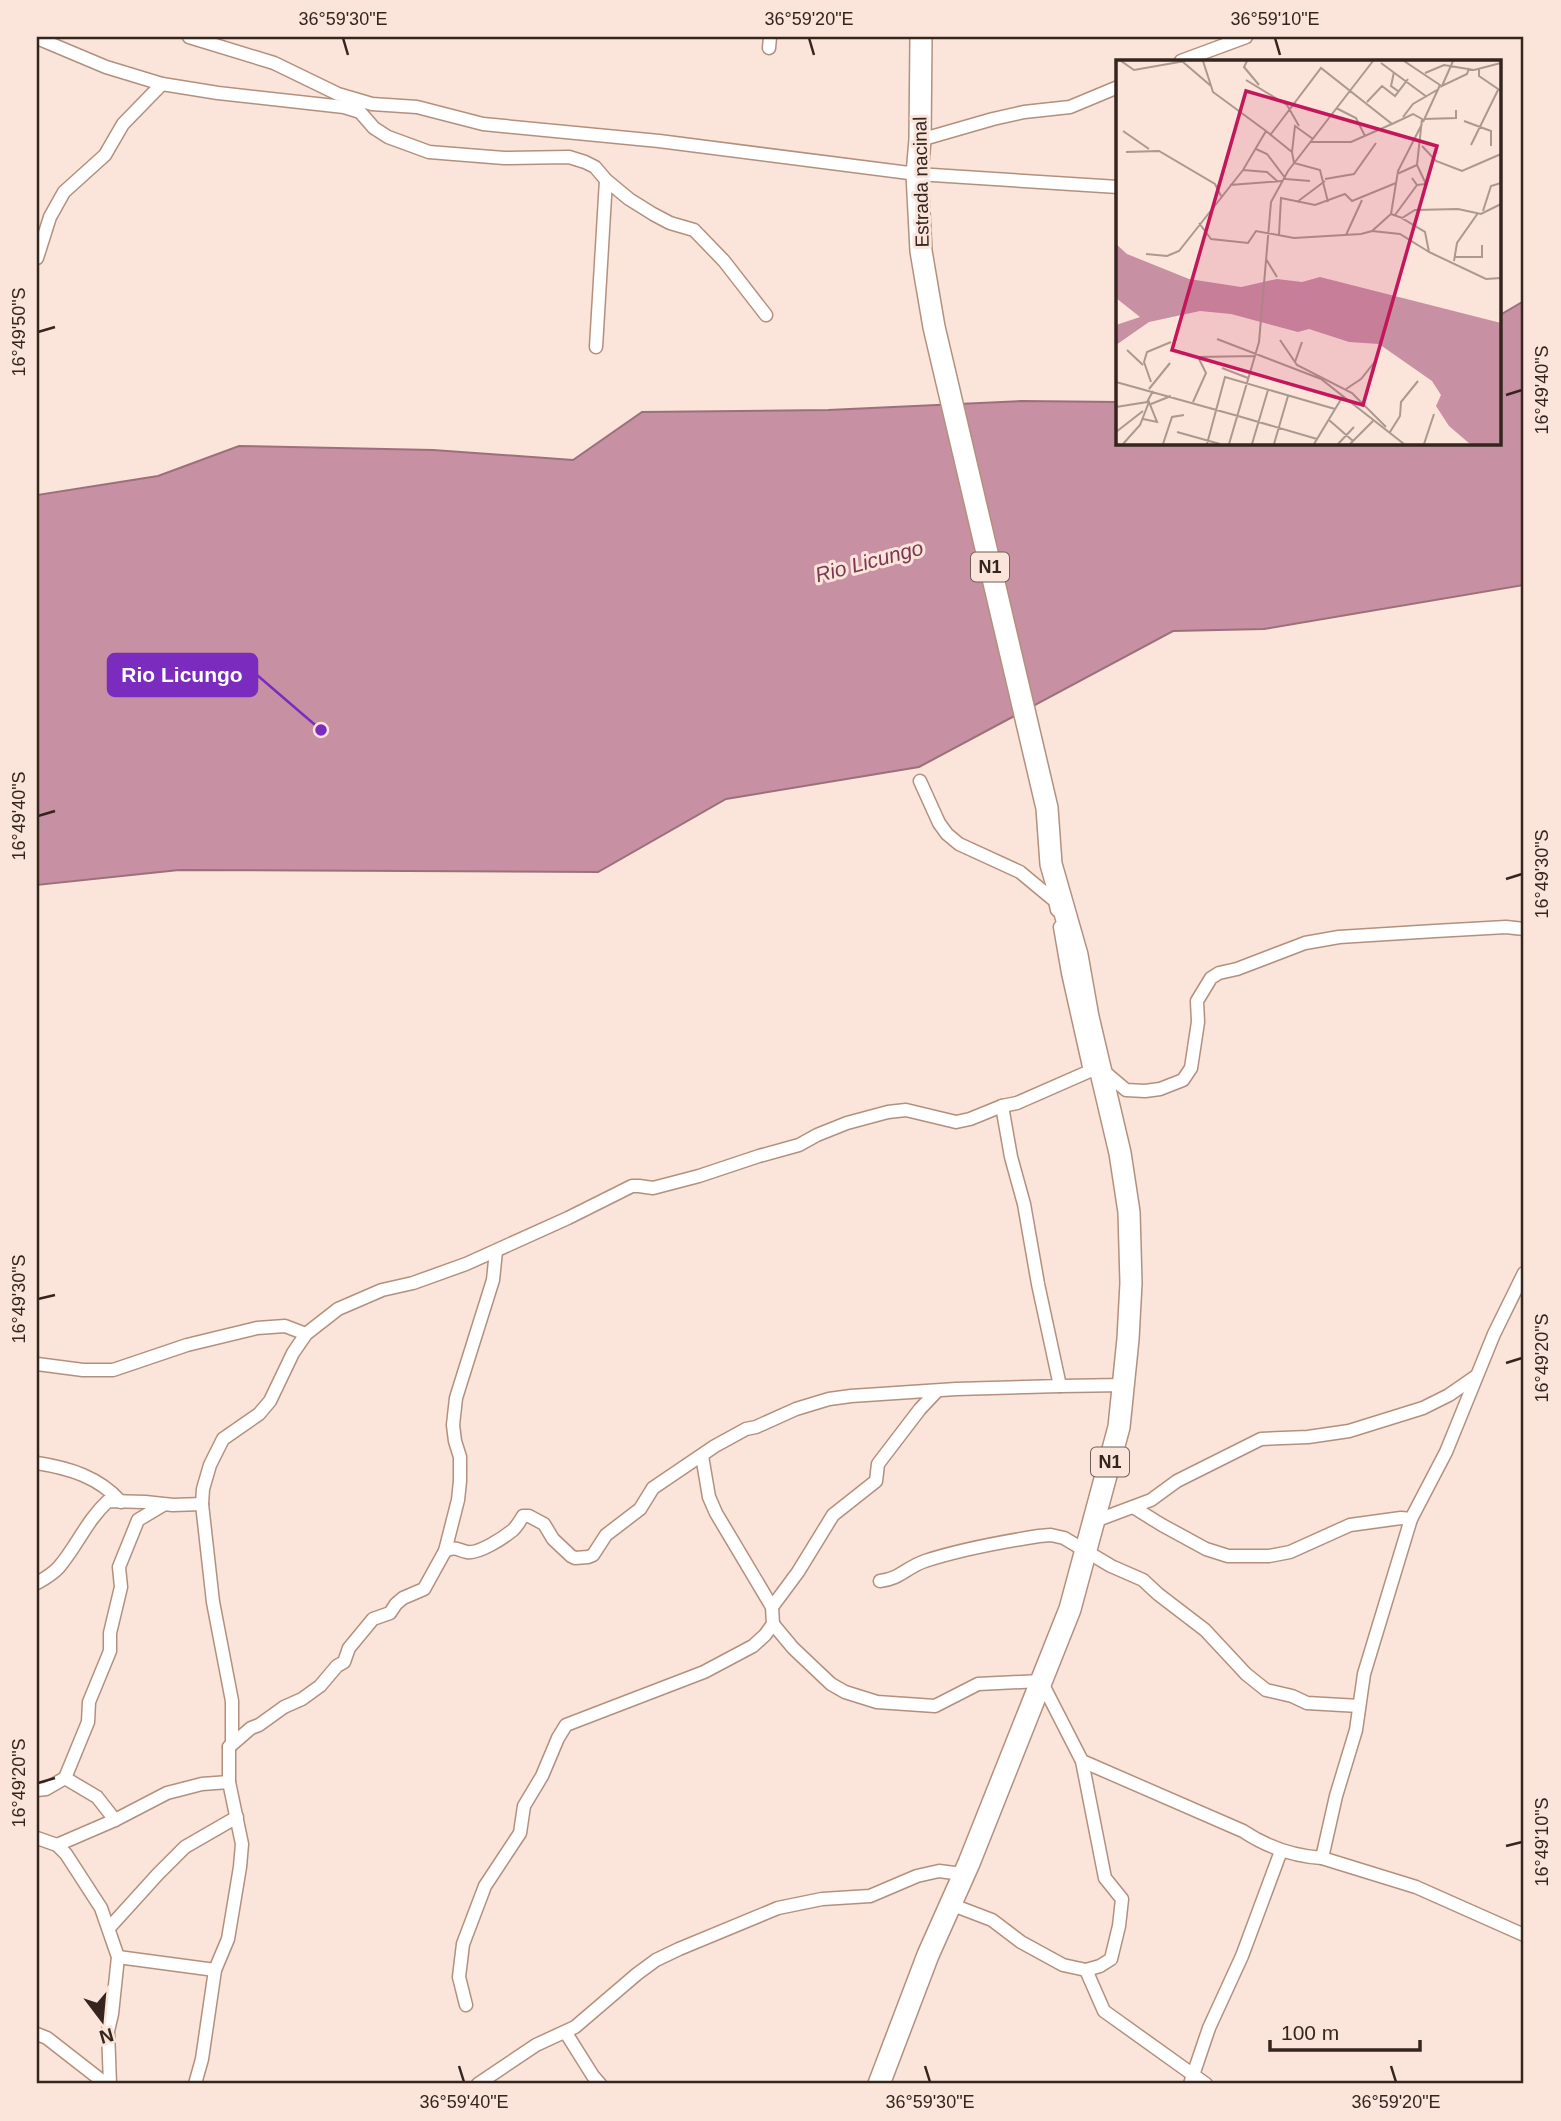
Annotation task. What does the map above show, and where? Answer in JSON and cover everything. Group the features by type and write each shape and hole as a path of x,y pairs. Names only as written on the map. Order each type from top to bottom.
{"highway":[{"name":"Estrada nacinal","path":"921,37 917,174 921,251 934,327 1046,808 1051,864 1077,956 1095,1070"},
{"name":"N1","path":"879,2084 1070,1609 1119,1427 1125,1385 1131,1283 1129,1212 1120,1153 1095,1070"}],"street":[{"path":"189,37 274,63 338,94 372,104 417,107 483,124 659,141 917,174 1116,187"},
{"path":"1184,60 1246,37"},
{"path":"37,38 106,67 162,84 344,107 360,112 374,128 388,137 429,152 504,158 569,158 595,167 629,199 670,223 694,230 724,261 766,315"},
{"path":"37,258 50,217 64,192 105,155 123,124 162,84"},
{"path":"920,140 1024,112 1070,107 1116,88"},
{"path":"596,347 606,180"},
{"path":"920,781 939,823 958,844 1020,872 1055,901 1068,973 1095,1070 1126,1090 1160,1089 1183,1080 1191,1068 1198,1023 1197,1001 1211,978 1219,973 1237,969 1305,943 1339,937 1506,927 1524,929"},
{"path":"195,2084 202,2059 215,1970 228,1939 242,1844 229,1782 232,1701 213,1602 202,1504 203,1489 218,1446 223,1439 259,1414 270,1401 293,1353 306,1334 338,1309 382,1290 413,1283 466,1264 632,1186 653,1188 699,1176 799,1145 817,1135 877,1114 906,1110 956,1122 970,1119 1017,1103 1095,1070"},
{"path":"1002,1106 1060,1386"},
{"path":"229,1747 251,1728 320,1686 337,1665 344,1662 349,1648 373,1619 390,1613 396,1604 424,1589 445,1550 460,1481 460,1457 453,1425 456,1398 493,1280 496,1251"},
{"path":"1322,1858 1336,1796 1356,1730 1364,1674 1411,1520 1446,1452 1494,1334 1524,1273"},
{"path":"37,1364 83,1370 113,1370 187,1345 257,1328 285,1326 306,1334"},
{"path":"1095,1521 1151,1500 1177,1481 1261,1439 1308,1437 1349,1431 1423,1408 1449,1395 1476,1376"},
{"path":"445,1550 460,1548 468,1552 481,1551 512,1531 525,1516 544,1524 553,1539 570,1556 588,1557 593,1555 606,1535 640,1509 653,1488 746,1429 819,1402 851,1396 937,1391 1125,1385"},
{"path":"772,1607 834,1515 876,1481 878,1464 937,1391"},
{"path":"702,1456 709,1497 772,1607 773,1624 793,1648 831,1684 845,1692 877,1702 934,1706 978,1684 1041,1681 1082,1761 1105,1878 1122,1899 1111,1959 1086,1970 1063,1965 1021,1942 992,1920 950,1904"},
{"path":"37,1463 74,1471 96,1480 121,1502"},
{"path":"37,1583 60,1566 100,1508 108,1501 202,1504"},
{"path":"37,1790 46,1789 65,1778 88,1722 92,1694 110,1651 110,1633 121,1587 119,1567 138,1520 163,1504"},
{"path":"1133,1507 1206,1549 1228,1556 1269,1556 1290,1552 1350,1524 1401,1518 1411,1520"},
{"path":"880,1581 891,1580 917,1564 948,1554 1039,1536 1064,1538 1086,1553 1143,1580 1205,1630 1246,1674 1266,1690 1292,1696 1307,1703 1359,1706"},
{"path":"466,2005 459,1977 463,1944 485,1886 520,1833 524,1806 542,1776 566,1725 704,1672 753,1646 773,1624"},
{"path":"1082,1761 1242,1831 1281,1851 1322,1858 1416,1887 1524,1935"},
{"path":"65,1778 97,1797 114,1820"},
{"path":"57,1845 167,1793 202,1784 229,1782"},
{"path":"109,1928 185,1847 237,1816"},
{"path":"37,1838 57,1845 66,1854 101,1908 118,1957 108,2031 108,2084"},
{"path":"1191,2079 1209,2028 1242,1956 1281,1851"},
{"path":"478,2084 536,2045 575,2027 656,1960 718,1932 778,1908 822,1899 870,1896 917,1876 939,1871 962,1874"},
{"path":"118,1957 215,1970"},
{"path":"1086,1970 1104,2011 1191,2079 1206,2084"},
{"path":"566,2033 600,2084"},
{"path":"37,2034 47,2038 108,2084"}],"water":[{"path":"1524,301 1524,585 1264,629 1173,631 919,767 726,799 598,872 179,870 37,885 37,495 158,476 239,446 433,450 573,460 642,412 828,410 1022,401 1116,402 1116,444 1502,444 1502,314"}],"place":[{"name":"Rio Licungo","path":"321,730"}]}
